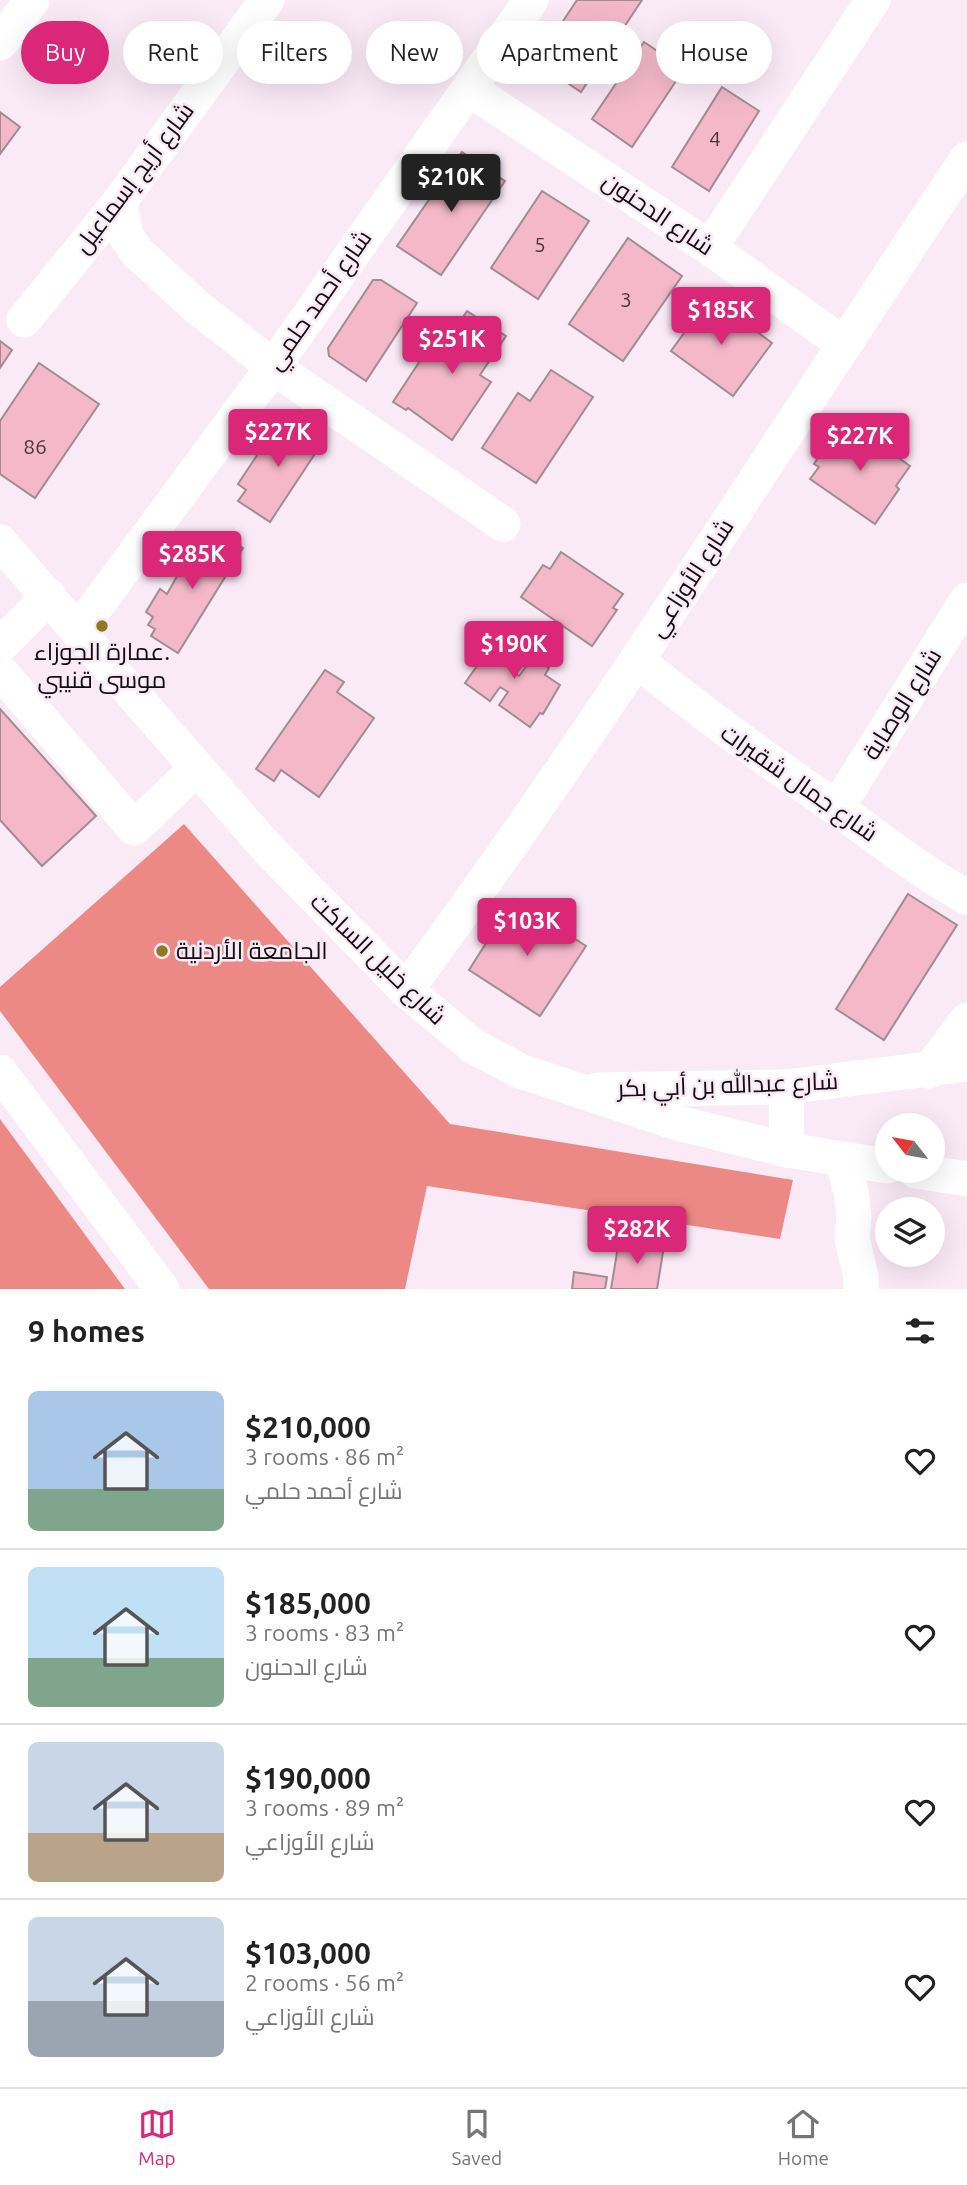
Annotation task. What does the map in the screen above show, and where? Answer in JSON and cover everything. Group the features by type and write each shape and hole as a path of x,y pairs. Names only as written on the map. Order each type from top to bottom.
{"street":[{"path":"0,43 32,0"},
{"name":"شارع أريج إسماعيل","path":"24,320 120,201 267,0"},
{"name":"شارع أحمد حلمي","path":"78,631 273,367 531,0"},
{"path":"710,248 873,0"},
{"name":"شارع الدحنون","path":"469,89 710,248 843,344"},
{"name":"شارع الأوزاعي","path":"406,990 484,883 637,660 967,159"},
{"path":"120,201 126,236 137,252 273,367 503,524"},
{"name":"شارع خليل الساكت","path":"0,542 268,849 406,990 450,1029 495,1060 573,1091 674,1122 787,1150 875,1164"},
{"path":"0,646 49,596"},
{"name":"شارع الوصاية","path":"837,808 967,600"},
{"name":"شارع جمال شقيرات","path":"637,660 710,721 837,808 918,869 967,897"},
{"path":"0,671 134,828 197,769"},
{"path":"929,1071 967,1020"},
{"name":"شارع عبدالله بن أبي بكر","path":"573,1091 786,1087 929,1071 967,1064"},
{"path":"0,1072 162,1289"},
{"path":"786,1087 787,1150"},
{"path":"842,1159 851,1192 854,1217 852,1238 861,1289"},
{"path":"945,1176 967,1179"}],"shaded area":[{"path":"184,824 450,1124 793,1180 780,1239 427,1186 405,1289 209,1289 0,1011 0,987"},
{"path":"0,1119 125,1289 0,1289"}],"building":[{"path":"577,0 642,0 628,21 563,21"},
{"path":"644,42 656,50 656,84 674,84 632,147 592,119 616,84 642,84"},
{"path":"569,84 586,84 581,92"},
{"path":"722,87 759,111 709,191 672,167"},
{"path":"0,112 20,127 0,154"},
{"path":"462,152 505,181 441,275 397,246"},
{"path":"542,191 589,221 538,299 491,268"},
{"path":"628,238 682,276 623,361 569,324"},
{"path":"373,280 381,280 417,303 366,381 329,356 328,348"},
{"path":"710,297 772,343 733,396 671,351"},
{"path":"467,311 506,336 480,375 491,382 452,440 408,408 406,410 393,402 431,344 441,350"},
{"path":"0,341 12,350 0,368"},
{"path":"39,363 99,404 35,498 0,474 0,421"},
{"path":"551,370 593,397 536,483 482,448 518,393 530,401"},
{"path":"292,419 324,440 270,522 238,501 246,490 238,484 271,434 279,439"},
{"path":"849,423 910,466 896,486 899,489 875,524 810,479 819,467 814,464 821,453 826,457 833,446 828,443 838,427 844,431"},
{"path":"211,534 220,539 222,535 243,548 178,653 151,636 155,629 148,625 153,617 146,612 160,589 167,594 199,537 206,541"},
{"path":"561,552 623,594 613,608 617,610 592,646 521,597 543,565 550,569"},
{"path":"501,632 526,650 511,671 519,676 533,657 549,668 545,675 560,685 543,714 540,713 530,727 499,705 508,692 500,687 490,701 465,683"},
{"path":"325,670 344,682 337,692 374,718 319,797 281,770 274,781 256,769"},
{"path":"0,709 96,816 42,866 0,820"},
{"path":"908,894 957,925 884,1040 836,1009"},
{"path":"514,899 586,946 540,1016 469,970"},
{"path":"619,1240 664,1246 657,1289 611,1289"},
{"path":"574,1272 607,1277 605,1289 572,1289"}],"place":[{"name":"عمارة الجوزاء. موسى قنيبي","path":"102,626"},
{"name":"الجامعة الأردنية","path":"162,951"}]}
